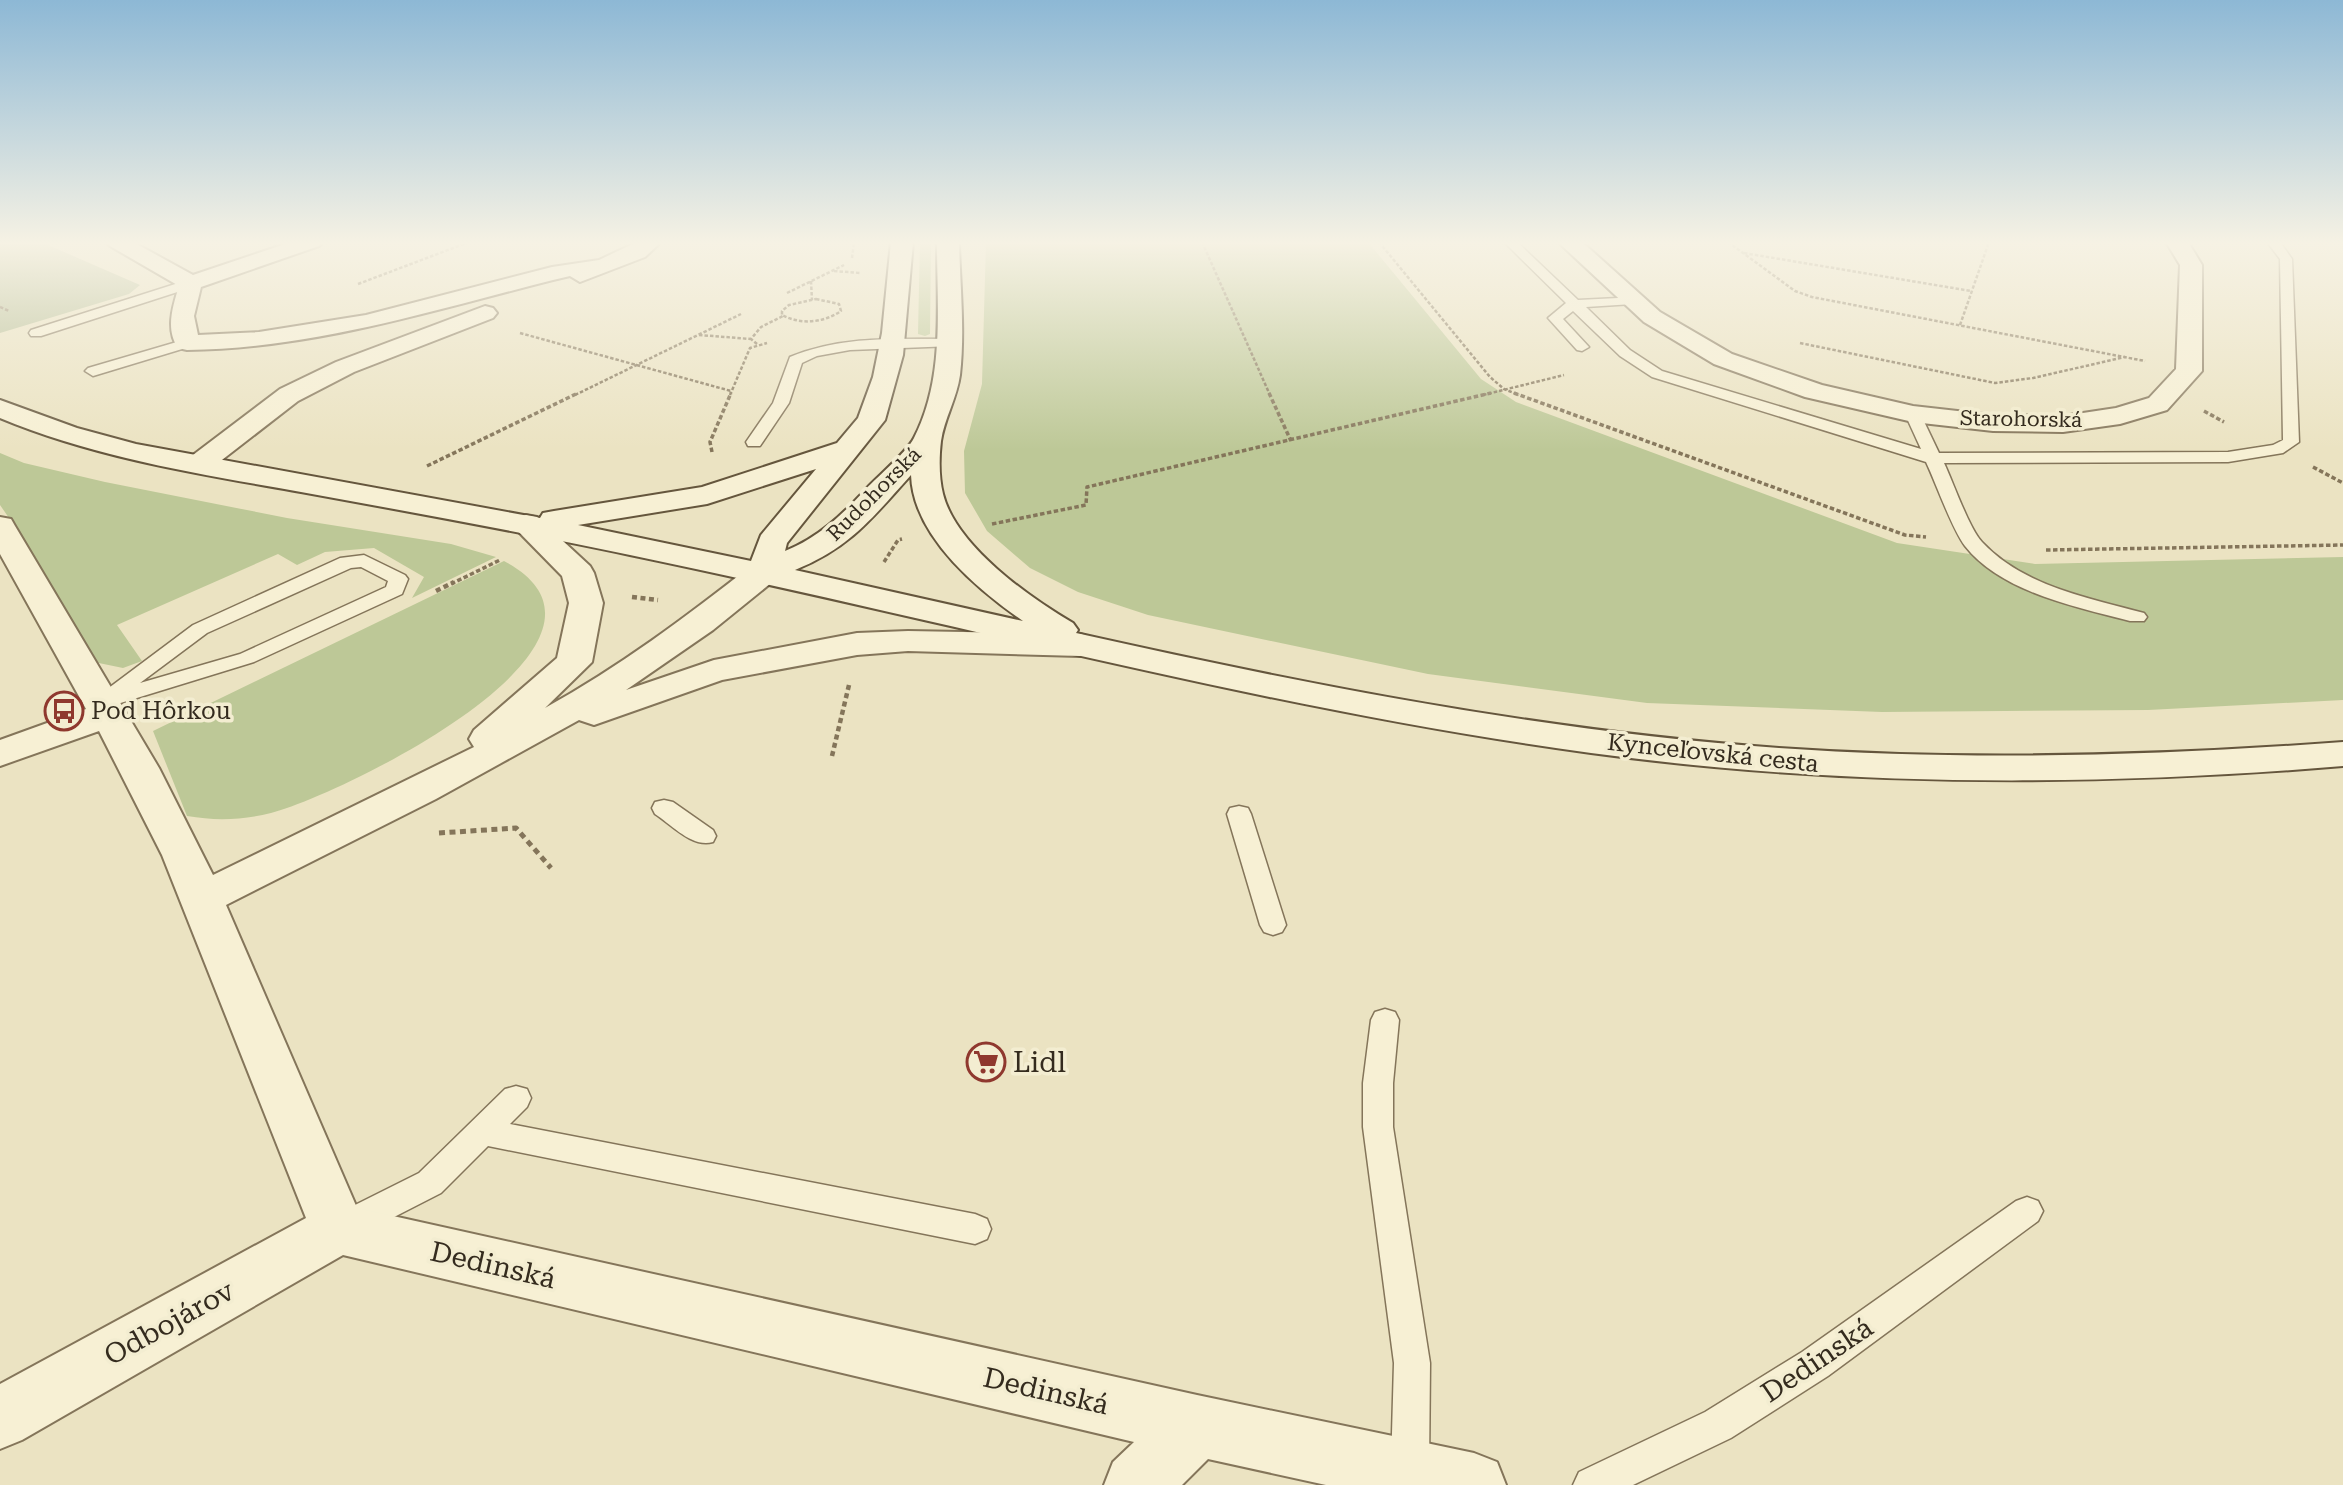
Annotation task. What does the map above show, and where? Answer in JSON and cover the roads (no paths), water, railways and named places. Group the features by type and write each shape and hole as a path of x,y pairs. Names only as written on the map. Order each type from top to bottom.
{"street":[{"path":"183,311 187,343 230,344 320,333 408,311"},
{"path":"199,464 289,395 345,367 487,311"},
{"name":"Rudohorská","path":"764,572 772,542 871,420 881,397 893,345 896,311"},
{"name":"Rudohorská","path":"949,311 949,343 944,392 927,441 928,496 944,530 982,570 1036,617 1091,645"},
{"name":"Starohorská","path":"1646,311 1723,359 1814,391 1913,414 1993,424 2063,424 2120,416 2158,404 2189,370 2190,311"},
{"path":"0,408 29,421 107,445 764,572 1091,645"},
{"name":"Rudohorská","path":"764,572 816,550 849,525 927,441"},
{"name":"Rudohorská","path":"526,524 707,495 844,450"},
{"path":"446,776 573,662 586,603 578,573 526,524"},
{"path":"0,526 139,768 203,898 239,992 338,1229"},
{"path":"203,898 522,739 656,655 717,613 764,572"},
{"path":"522,739 714,671 857,644 908,641 1091,645"},
{"name":"Kynceľovská cesta","path":"1091,645 1458,721 1591,741 1735,758 1873,768 2018,771 2156,768 2343,754"},
{"path":"0,754 104,708"},
{"name":"Odbojárov","path":"0,1418 338,1229"},
{"name":"Dedinská","path":"338,1229 1197,1426 1474,1485"},
{"path":"1136,1485 1197,1426"}],"lane":[{"path":"36,333 105,311"},
{"path":"1564,311 1555,318 1582,346"},
{"path":"1582,311 1625,353 1657,374 1932,458 2228,457 2277,449 2291,442 2287,311"},
{"path":"93,371 187,343"},
{"path":"754,442 782,403 795,360 810,352 836,348 949,343"},
{"name":"Starohorská","path":"1913,414 1972,543 2006,571 2054,595 2137,617"},
{"path":"364,561 398,579 395,590 247,658 104,708 200,629 347,562 364,561"},
{"path":"664,808 704,836"},
{"path":"1239,814 1273,925"},
{"path":"1385,1020 1378,1083 1378,1127 1412,1363 1410,1471"},
{"path":"338,1229 430,1183 516,1098"},
{"path":"483,1132 975,1229"},
{"name":"Dedinská","path":"1592,1485 1729,1418 1815,1364 2027,1211"}],"place":[{"name":"Pod Hôrkou","path":"64,711"},
{"name":"Lidl","path":"986,1062"}]}
